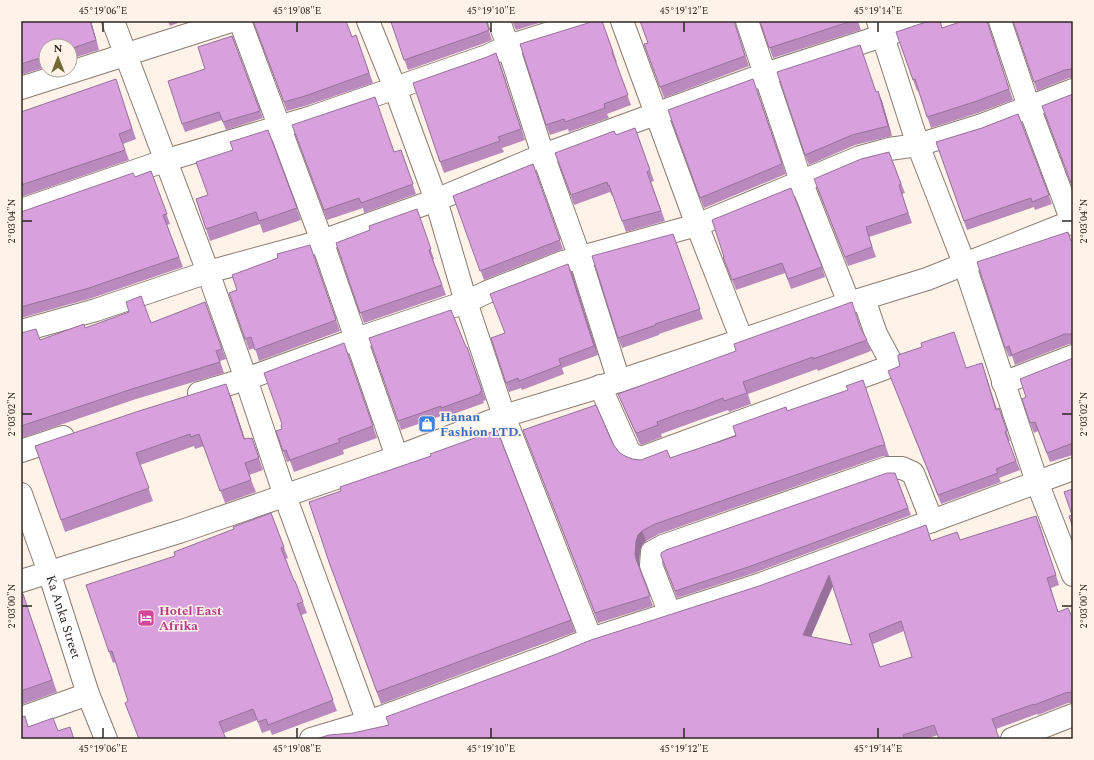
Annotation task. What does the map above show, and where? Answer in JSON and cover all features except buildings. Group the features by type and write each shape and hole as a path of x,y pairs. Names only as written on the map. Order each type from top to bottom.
{"street":[{"path":"113,21 167,160 208,272 285,496 368,722"},
{"path":"21,88 231,21"},
{"path":"240,21 278,126 322,240 397,457"},
{"path":"368,21 436,200 466,302 504,416 592,639"},
{"path":"499,21 543,155 580,258 609,383 628,449 632,454 641,458 886,368 890,360 857,301 801,181 747,21"},
{"path":"21,210 167,160 312,117 487,56 508,46 588,21"},
{"path":"622,21 742,340"},
{"path":"21,331 96,310 208,272 322,240 436,200 543,155 765,74 880,29 928,21"},
{"path":"21,581 182,531 285,496 397,457 504,416 927,279 964,263 1073,222 1029,107 1000,21"},
{"path":"880,29 918,145 964,263 1037,482 1073,575"},
{"path":"178,400 246,380 356,339 466,302 487,292 563,262 698,225 860,157 889,149 918,145 982,125 1073,90"},
{"path":"1003,383 1073,356"},
{"path":"21,451 80,431"},
{"path":"670,614 651,565 652,552 663,546 887,468 902,468 912,473 932,521"},
{"path":"311,739 368,722 592,639 758,585 1073,469"},
{"name":"Ka Anka Street","path":"21,494 49,572 88,694 106,739"},
{"path":"21,718 88,694"},
{"path":"1012,739 1073,715"}],"place":[{"name":"Hanan Fashion LTD.","path":"427,424"},
{"name":"Hotel East Afrika","path":"146,618"}]}
